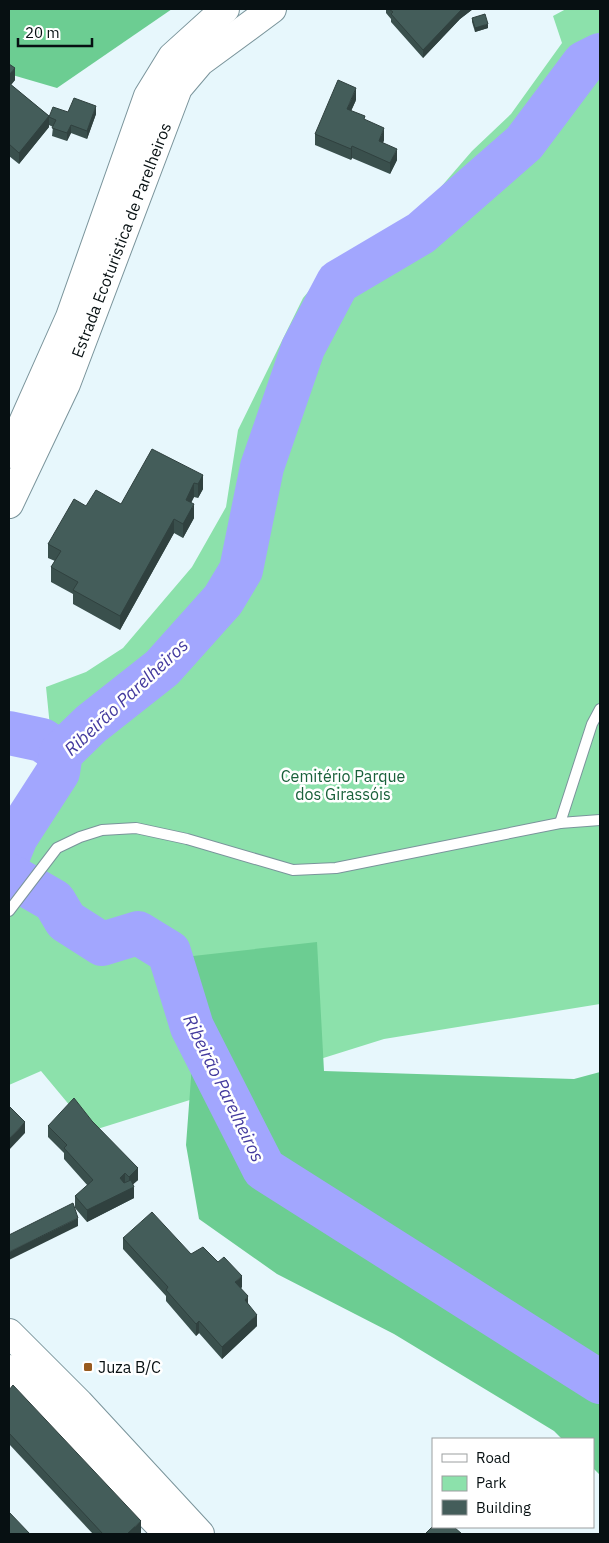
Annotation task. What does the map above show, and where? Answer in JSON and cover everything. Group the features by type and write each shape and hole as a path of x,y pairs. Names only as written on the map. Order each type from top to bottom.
{"main road":[{"name":"Estrada Ecoturistica de Parelheiros","path":"9,454 70,317 148,96 172,57 225,9"},
{"name":"Estrada Ecoturistica de Parelheiros","path":"9,504 66,384 178,88 200,62 272,9"},
{"path":"9,1333 79,1403 200,1534"},
{"path":"11,1376 168,1534"}],"lane":[{"path":"560,823 592,724 600,709"},
{"path":"9,910 57,848 80,837 102,830 136,828 187,839 293,870 336,868 560,823 600,820"}],"green space":[{"path":"9,9 172,9 57,88 9,74"},
{"name":"Cemitério Parque dos Girassóis","path":"566,9 600,9 600,1004 384,1039 91,1131 41,1071 9,1085 9,822 34,791 52,747 46,687 86,672 123,648 192,567 226,507 238,430 303,298 334,261 396,239 472,151 511,114 562,43 553,16"},
{"path":"317,942 324,1071 574,1079 600,1072 600,1475 594,1469 594,1438 561,1438 554,1431 394,1334 277,1274 199,1219 186,1145 191,1078 193,956"}],"building":[{"path":"389,9 462,9 423,50 391,14 393,12"},
{"path":"485,14 488,24 475,28 472,18"},
{"path":"9,64 15,68 9,75"},
{"path":"338,80 356,88 347,109 365,116 364,119 384,128 379,141 397,149 390,163 352,146 351,149 315,134"},
{"path":"9,83 49,116 19,153 9,144"},
{"path":"74,98 96,106 87,131 71,125 67,133 52,128 56,120 49,117 53,107 68,112"},
{"path":"152,449 203,475 198,484 194,483 186,500 194,504 183,524 174,519 120,616 73,590 78,582 51,567 61,551 48,544 74,499 86,506 96,490 121,504"},
{"path":"74,1098 92,1121 138,1168 129,1177 125,1173 120,1178 124,1183 131,1180 134,1187 87,1210 75,1196 93,1180 64,1148 67,1145 48,1126"},
{"path":"9,1106 25,1122 9,1139"},
{"path":"73,1203 78,1218 9,1252 9,1235"},
{"path":"152,1212 191,1254 203,1247 218,1262 224,1257 242,1276 235,1282 248,1296 245,1300 257,1315 222,1347 199,1321 196,1324 166,1290 168,1287 123,1238"},
{"path":"13,1385 141,1521 127,1534 103,1534 9,1433 9,1390"},
{"path":"9,1512 30,1534 9,1534"},
{"path":"432,1527 455,1528 462,1534 425,1534"}],"waterway":[{"name":"Ribeirão Parelheiros","path":"9,854 16,837 58,772 61,753 91,724 162,668 223,600 241,570 262,467 303,348 338,282 421,233 524,143 584,63 600,55"},
{"path":"9,733 42,740 61,753"},
{"name":"Ribeirão Parelheiros","path":"9,875 54,901 66,921 102,944 138,933 169,952 192,1027 264,1169 600,1382"}],"place":[{"name":"Juza B/C","path":"88,1367"}]}
